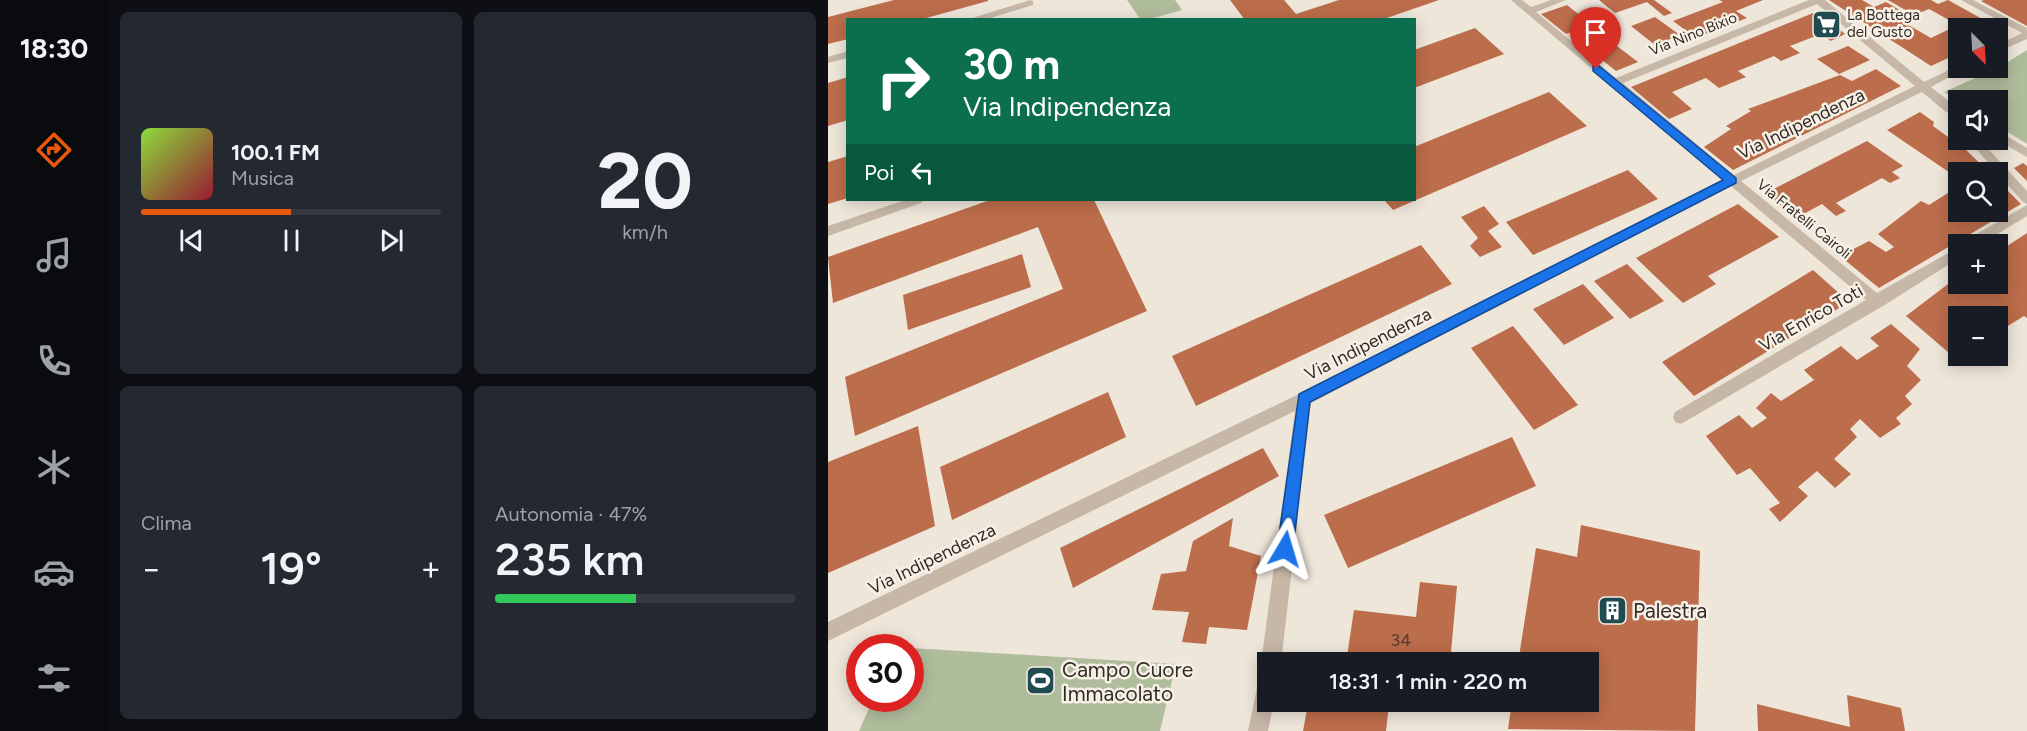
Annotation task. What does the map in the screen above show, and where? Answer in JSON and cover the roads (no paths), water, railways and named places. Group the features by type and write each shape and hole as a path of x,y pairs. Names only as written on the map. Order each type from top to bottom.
{"street":[{"name":"Via Fratelli Cairoli","path":"1516,0 1878,302"},
{"path":"1529,11 1561,0"},
{"path":"1818,0 1948,106"},
{"name":"Via Nino Bixio","path":"1613,83 1818,0"},
{"path":"1966,0 2027,33"},
{"path":"978,18 1030,3"},
{"path":"2008,43 2027,33"},
{"path":"828,60 846,55"},
{"name":"Via Indipendenza","path":"828,632 1304,399 1732,181 1948,74"},
{"path":"2008,141 2027,153"},
{"path":"1983,150 2027,199"},
{"path":"828,231 914,201"},
{"path":"1987,234 2027,210"},
{"name":"Via Enrico Toti","path":"1681,417 1948,259"},
{"path":"1272,652 1304,399"},
{"path":"1258,731 1262,712"}],"place":[{"name":"La Bottega del Gusto","path":"1826,24"},
{"name":"Palestra","path":"1612,610"},
{"name":"Campo Cuore Immacolato","path":"1041,681"}]}
